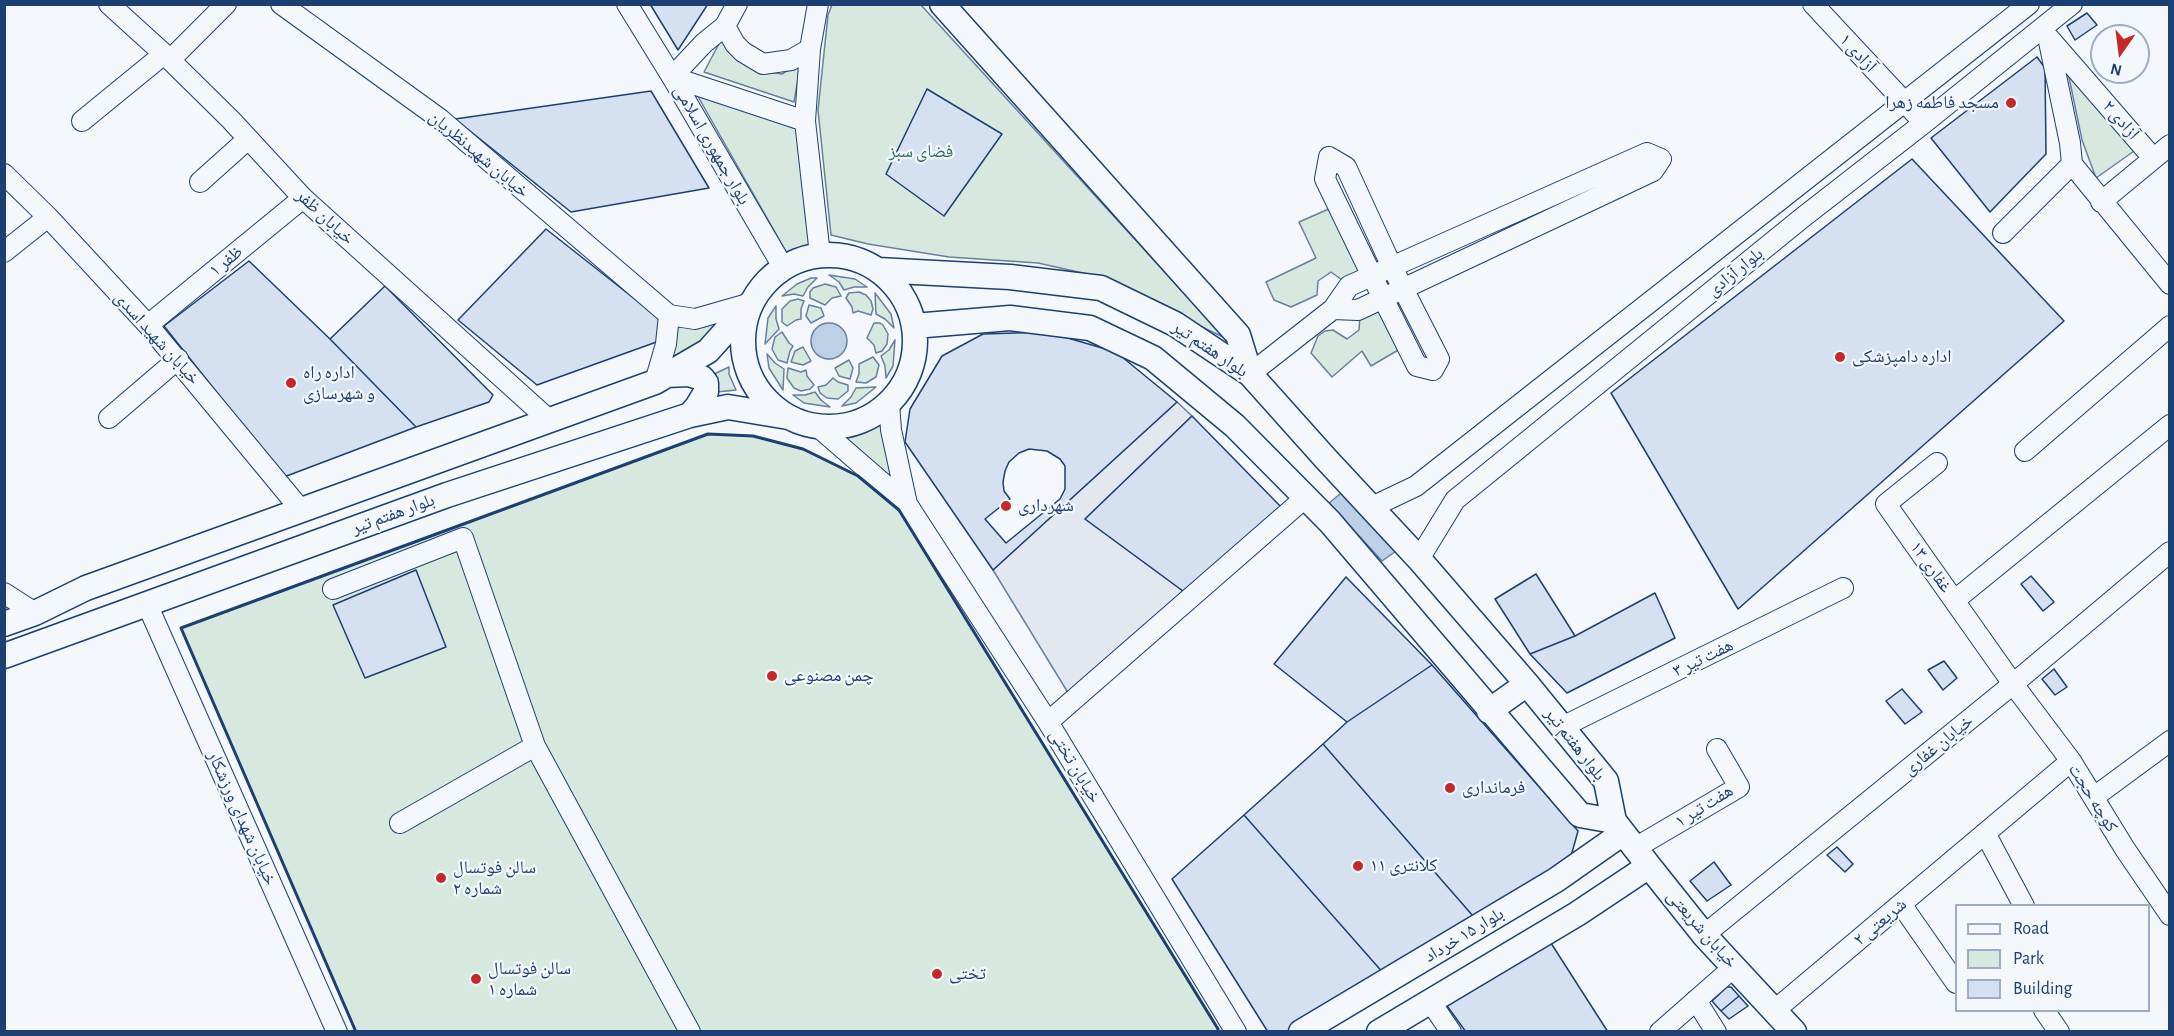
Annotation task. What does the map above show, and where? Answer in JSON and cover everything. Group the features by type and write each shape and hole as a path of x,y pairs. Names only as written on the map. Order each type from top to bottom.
{"main road":[{"path":"942,4 1238,335 1250,374"},
{"path":"820,255 840,255 860,260 878,270 895,285 907,304 914,326 916,344 911,368 901,389 889,403 867,418 843,426 817,426 788,417 767,401 752,379 743,354 743,328 751,303 761,287 783,267 820,255"},
{"name":"بلوار هفتم تیر","path":"878,270 1010,277 1101,288 1175,324 1250,374 1419,559 1527,684 1606,781 1630,842"},
{"name":"بلوار هفتم تیر","path":"4,624 35,613 86,588 661,378 708,351 751,303"},
{"path":"914,326 1010,318 1090,328 1153,358 1235,426 1306,497 1360,556 1489,711 1580,815 1630,842 1577,914 1378,1032"},
{"path":"661,378 689,374 702,378 706,383 706,392 690,415"},
{"name":"بلوار هفتم تیر","path":"4,656 447,495 690,415 728,407 788,417"},
{"path":"1489,711 1527,684"},
{"name":"خیابان شریعتی","path":"1630,842 1704,935 1794,1032"},
{"name":"بلوار ۱۵ خرداد","path":"1301,1032 1557,880 1630,842"},
{"path":"1557,880 1564,884 1575,897 1577,914"}],"street":[{"name":"خیابان ظفر","path":"109,4 231,120 303,198 549,420"},
{"path":"82,120 167,57 225,4"},
{"name":"خیابان شهیدنظریان","path":"280,4 440,119 669,315"},
{"path":"627,4 672,77 805,122"},
{"name":"بلوار جمهوری اسلامی","path":"737,4 725,26 704,43 672,77 783,267"},
{"path":"819,4 810,49 805,122 820,255"},
{"name":"آزادی ۱","path":"1813,4 1924,123"},
{"name":"بلوار آزادی","path":"1419,559 1455,500 1793,225 2045,32 2072,4"},
{"name":"بلوار آزادی","path":"1372,507 1416,486 2020,7"},
{"path":"725,26 735,44 743,52 764,64 791,60 810,49"},
{"path":"2045,32 2070,143 2072,164 2169,284"},
{"name":"آزادی ۲","path":"2045,32 2153,158"},
{"path":"200,182 248,139"},
{"path":"2101,202 2169,145"},
{"path":"1250,374 1333,309 1349,286 1647,153 1661,159 1653,171 1358,310 1333,309"},
{"path":"1329,157 1346,167 1402,289 1439,359 1433,370 1416,366 1372,276 1325,179 1329,157"},
{"path":"2002,233 2072,164"},
{"name":"خیابان شهید اسدی","path":"4,174 48,217 148,325 301,510"},
{"name":"ظفر ۱","path":"148,325 303,198"},
{"path":"4,252 48,217"},
{"path":"661,378 669,315 695,319 751,303"},
{"path":"2025,451 2169,326"},
{"path":"109,418 177,358"},
{"path":"889,403 891,430 907,504"},
{"path":"1955,600 2169,425"},
{"path":"817,426 907,504"},
{"name":"غفاری ۱۳","path":"1937,464 1886,504 2013,684"},
{"path":"1048,722 1306,497"},
{"name":"خیابان تختی","path":"907,504 1048,722 1236,1032"},
{"path":"333,589 463,538 535,746 690,1032"},
{"name":"خیابان غفاری","path":"1704,935 2013,684 2169,552"},
{"name":"هفت تیر ۳","path":"1562,727 1843,588"},
{"path":"4,593 35,613"},
{"name":"خیابان شهدای ورزشکار","path":"147,604 337,1032"},
{"name":"کوچه حجت","path":"2013,684 2071,761 2124,849 2169,915"},
{"path":"2094,797 2169,741"},
{"path":"400,823 535,746"},
{"name":"هفت تیر ۱","path":"1630,842 1739,787 1717,749"},
{"name":"شریعتی ۲","path":"1775,1010 2071,761"},
{"path":"1984,833 2023,904"},
{"path":"1901,904 1955,982"},
{"path":"1660,1032 1734,967"},
{"path":"1696,1000 1716,1032"},
{"path":"1430,1001 1451,1032"},
{"path":"2045,1012 2059,1032"}],"green space":[{"name":"فضای سبز","path":"832,5 921,5 1225,338 1096,276 1038,263 949,257 868,244 831,235 818,110 828,15"},
{"path":"721,40 732,54 763,71 782,74 801,62 794,102 704,72"},
{"path":"2066,63 2137,149 2096,178 2082,140"},
{"path":"696,93 800,122 822,248 788,255"},
{"path":"1331,208 1362,272 1342,280 1331,272 1318,281 1317,295 1291,307 1274,300 1266,282 1316,258 1299,222"},
{"path":"829,275 855,279 867,287 844,290 839,282"},
{"path":"817,278 803,296 794,294 782,296 797,284"},
{"path":"825,284 836,287 841,296 832,298 825,305 810,298 810,292 813,288"},
{"path":"859,292 871,301 873,309 871,315 858,311 853,313 846,298 849,293"},
{"path":"875,293 891,314 894,328 876,314"},
{"path":"798,299 804,301 801,319 787,326 782,322 782,309 790,301"},
{"path":"809,305 821,308 824,316 811,323 806,316"},
{"path":"776,306 779,329 765,344 768,318"},
{"path":"1380,308 1400,349 1371,366 1362,351 1332,377 1311,353 1318,336 1325,331 1333,330 1347,339 1359,330 1360,317"},
{"path":"729,314 704,344 668,369 677,327 692,327"},
{"path":"874,323 883,325 888,334 887,344 882,351 876,353 874,345 867,338"},
{"path":"782,332 793,346 787,363 778,360 772,349 775,337"},
{"path":"895,340 893,366 886,378 881,356 889,350"},
{"path":"803,347 811,361 803,365 791,362 795,351"},
{"path":"767,354 784,369 783,390 769,368"},
{"path":"873,357 879,365 876,377 866,383 856,382 859,364"},
{"path":"849,360 853,368 850,379 839,376 835,368"},
{"path":"729,367 729,374 736,390 717,392 708,377"},
{"path":"788,368 801,372 806,370 807,376 814,385 810,389 801,391 794,388 787,378"},
{"path":"833,378 848,385 848,391 838,399 827,398 820,393 818,387 826,385"},
{"path":"876,387 856,403 842,406 856,388"},
{"path":"815,392 830,407 804,403 793,395 805,395"},
{"path":"887,409 902,497 824,429 844,429 869,421"},
{"path":"708,434 753,436 803,449 858,476 899,510 1218,1031 356,1031 181,628"}],"shaded area":[{"path":"1177,402 1192,416 1085,519 1183,591 1070,696 993,570"}],"water":[{"path":"829,323 842,328 847,341 842,354 829,359 816,354 811,341 816,328"},
{"path":"1345,490 1399,549 1382,561 1329,503"}],"building":[{"path":"650,4 708,4 678,50"},
{"path":"2087,13 2096,24 2090,24 2090,30 2075,40 2067,26"},
{"name":"مسجد فاطمه زهرا","path":"2037,57 2045,68 2046,154 1990,212 1931,138"},
{"path":"927,89 1002,134 944,216 886,174"},
{"path":"651,91 709,188 571,212 455,119"},
{"name":"اداره دامپزشکی","path":"1912,159 2064,321 1738,609 1611,393"},
{"path":"546,229 664,322 662,340 537,385 458,320"},
{"name":"اداره راه و شهرسازی","path":"249,261 416,427 284,477 164,326"},
{"path":"385,286 493,395 489,402 416,427 330,339"},
{"name":"شهرداری","path":"1047,332 1116,352 1177,402 993,570 905,442 910,409 942,356 983,334"},
{"path":"1192,416 1283,509 1183,591 1085,519"},
{"path":"1029,449 1047,451 1060,459 1065,466 1065,489 1060,499 1006,543 985,519 1010,499 1004,491 1005,471 1009,462 1019,453"},
{"path":"416,570 446,647 365,678 333,605"},
{"path":"1536,574 1575,636 1530,654 1495,599"},
{"path":"2031,576 2054,602 2043,611 2021,584"},
{"path":"1346,577 1432,665 1347,722 1274,664"},
{"path":"1655,593 1675,638 1567,693 1530,654 1575,636"},
{"path":"1944,661 1957,678 1943,690 1928,670"},
{"name":"فرمانداری","path":"1432,665 1578,831 1568,867 1473,916 1323,744 1347,722"},
{"path":"2054,669 2067,687 2055,695 2042,679"},
{"path":"1902,689 1922,712 1905,724 1886,701"},
{"name":"کلانتری ۱۱","path":"1323,744 1473,916 1385,975 1244,815"},
{"path":"1244,815 1385,975 1288,1032 1268,1032 1172,879"},
{"path":"1837,847 1853,864 1845,872 1827,855"},
{"path":"1714,862 1731,885 1707,901 1690,881"},
{"path":"1549,940 1608,1032 1466,1032 1445,1003"},
{"path":"1727,987 1731,987 1739,996 1721,1011 1712,1001"},
{"path":"1739,996 1748,1006 1729,1019 1721,1011"}],"wall":[{"path":"356,1032 181,628 708,434 753,436 803,449 858,476 899,510 1218,1032"}],"place":[{"name":"مسجد فاطمه زهرا","path":"2011,103"},
{"name":"اداره دامپزشکی","path":"1840,357"},
{"name":"اداره راه و شهرسازی","path":"291,383"},
{"name":"شهرداری","path":"1006,506"},
{"name":"چمن مصنوعی","path":"772,676"},
{"name":"فرمانداری","path":"1450,788"},
{"name":"کلانتری ۱۱","path":"1358,866"},
{"name":"سالن فوتسال شماره ۲","path":"441,878"},
{"name":"تختی","path":"937,974"},
{"name":"سالن فوتسال شماره ۱","path":"476,979"}]}
